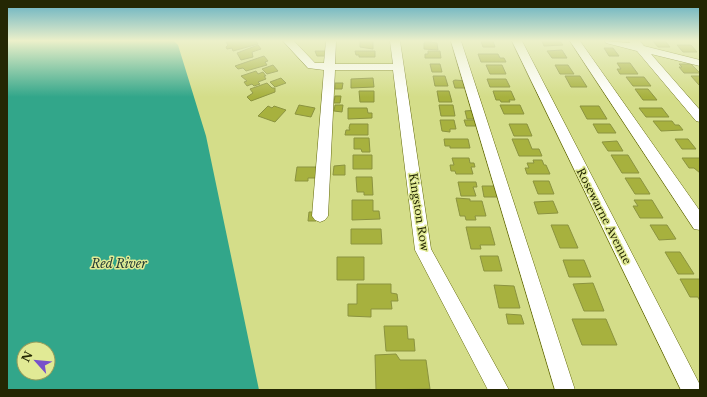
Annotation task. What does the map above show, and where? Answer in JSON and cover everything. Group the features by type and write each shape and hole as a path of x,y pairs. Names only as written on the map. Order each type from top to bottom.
{"street":[{"path":"305,60 312,66 398,67"},
{"path":"320,216 330,60"},
{"name":"Kingston Row","path":"397,60 423,250 499,390"},
{"path":"462,60 566,390"},
{"name":"Rosewarne Avenue","path":"525,60 692,390"},
{"path":"588,60 700,224"},
{"path":"649,60 700,118"},
{"path":"687,60 700,63"}],"water":[{"name":"Red River","path":"7,60 182,60 206,136 259,390 7,390"}],"building":[{"path":"254,60 267,60 268,61 265,62 267,65 246,71 243,68 238,69 235,66"},
{"path":"480,60 505,60 506,62 481,62"},
{"path":"617,63 630,63 638,74 620,74 617,69 621,69"},
{"path":"430,64 440,64 442,72 432,72"},
{"path":"679,64 691,64 700,73 684,73 679,67 682,67"},
{"path":"273,65 278,71 267,74 262,69"},
{"path":"486,65 502,65 506,74 490,74"},
{"path":"555,65 568,65 574,74 560,74"},
{"path":"256,71 258,74 263,72 266,79 258,82 260,84 254,86 252,84 247,86 244,82 247,81 241,76"},
{"path":"433,76 445,76 448,86 435,86"},
{"path":"565,76 580,76 587,87 571,87"},
{"path":"691,76 700,76 700,85 699,85"},
{"path":"626,77 644,77 651,86 633,86"},
{"path":"281,78 286,83 275,87 270,82"},
{"path":"373,78 374,87 351,88 351,79"},
{"path":"487,79 506,79 510,87 490,87"},
{"path":"453,81 467,81 469,88 455,88"},
{"path":"267,83 272,88 275,88 275,92 251,101 247,97 253,93 250,89"},
{"path":"335,83 343,83 342,89 335,89"},
{"path":"635,89 648,89 657,100 643,100"},
{"path":"359,91 374,91 374,102 360,102"},
{"path":"437,91 449,91 452,102 439,102"},
{"path":"493,91 511,91 515,100 509,100 510,102 501,102 500,100 496,100"},
{"path":"335,96 341,96 340,103 334,103"},
{"path":"299,105 315,108 311,117 295,114"},
{"path":"335,105 343,105 342,112 334,111"},
{"path":"439,105 453,105 455,116 441,116"},
{"path":"500,105 520,105 524,114 504,114"},
{"path":"268,106 272,108 274,106 286,110 275,122 258,116"},
{"path":"580,106 599,106 607,119 587,119"},
{"path":"348,108 367,108 368,113 372,113 372,118 348,119"},
{"path":"639,108 662,108 669,117 646,117"},
{"path":"477,110 479,119 467,119 465,111"},
{"path":"440,120 454,120 456,129 450,129 450,132 442,131"},
{"path":"464,120 475,120 477,126 466,126"},
{"path":"653,121 672,121 675,125 679,125 683,130 661,131"},
{"path":"350,124 368,124 368,135 345,135 346,130 350,130"},
{"path":"509,124 527,124 532,136 514,136"},
{"path":"593,124 610,124 616,133 598,133"},
{"path":"354,138 369,138 370,152 362,152 361,149 354,149"},
{"path":"444,139 468,139 470,148 450,148 450,146 445,146"},
{"path":"512,139 528,139 532,149 539,149 542,156 519,156"},
{"path":"675,139 688,139 696,149 682,149"},
{"path":"617,141 623,151 608,151 602,142"},
{"path":"353,155 372,155 372,169 353,169"},
{"path":"611,155 628,155 639,173 622,173"},
{"path":"452,158 469,158 470,163 474,163 475,167 471,167 473,174 456,174 455,171 451,171 450,165 454,165"},
{"path":"682,158 700,158 700,173 694,168 689,168"},
{"path":"533,160 542,160 550,174 527,174 525,168 529,168 527,163 534,163"},
{"path":"345,165 345,175 333,175 334,166"},
{"path":"297,167 321,167 320,178 308,178 308,181 295,181"},
{"path":"356,177 372,177 373,195 364,195 364,192 357,192"},
{"path":"625,178 640,178 650,194 635,194"},
{"path":"533,181 549,181 554,194 538,194"},
{"path":"458,182 476,182 477,187 473,187 476,196 461,196"},
{"path":"482,186 496,186 499,197 484,197"},
{"path":"456,198 470,199 470,201 482,201 486,216 475,216 476,220 466,220 465,216 460,216"},
{"path":"352,200 373,200 373,211 379,211 380,219 352,220"},
{"path":"634,200 652,200 663,218 640,218 633,206 638,206"},
{"path":"553,201 558,213 538,214 534,202"},
{"path":"309,212 317,212 316,221 308,221"},
{"path":"551,225 568,225 578,248 560,248"},
{"path":"650,225 667,225 676,239 659,240"},
{"path":"466,227 490,227 495,245 480,245 481,249 471,249"},
{"path":"351,229 381,229 382,244 351,244"},
{"path":"665,252 680,252 694,274 678,274"},
{"path":"480,256 498,256 502,271 484,271"},
{"path":"337,257 364,257 364,280 337,280"},
{"path":"563,260 584,260 591,277 569,277"},
{"path":"680,279 700,279 700,301 698,297 690,297"},
{"path":"593,283 604,311 584,311 573,284"},
{"path":"357,284 391,284 391,293 397,294 398,301 391,301 392,309 371,309 371,317 348,316 348,304 357,304"},
{"path":"494,285 514,286 520,308 499,308"},
{"path":"506,314 521,315 524,324 508,324"},
{"path":"572,319 606,319 617,345 582,345"},
{"path":"384,326 407,326 408,339 414,339 415,351 386,351"},
{"path":"396,354 400,360 426,360 430,389 376,390 375,355"}]}
